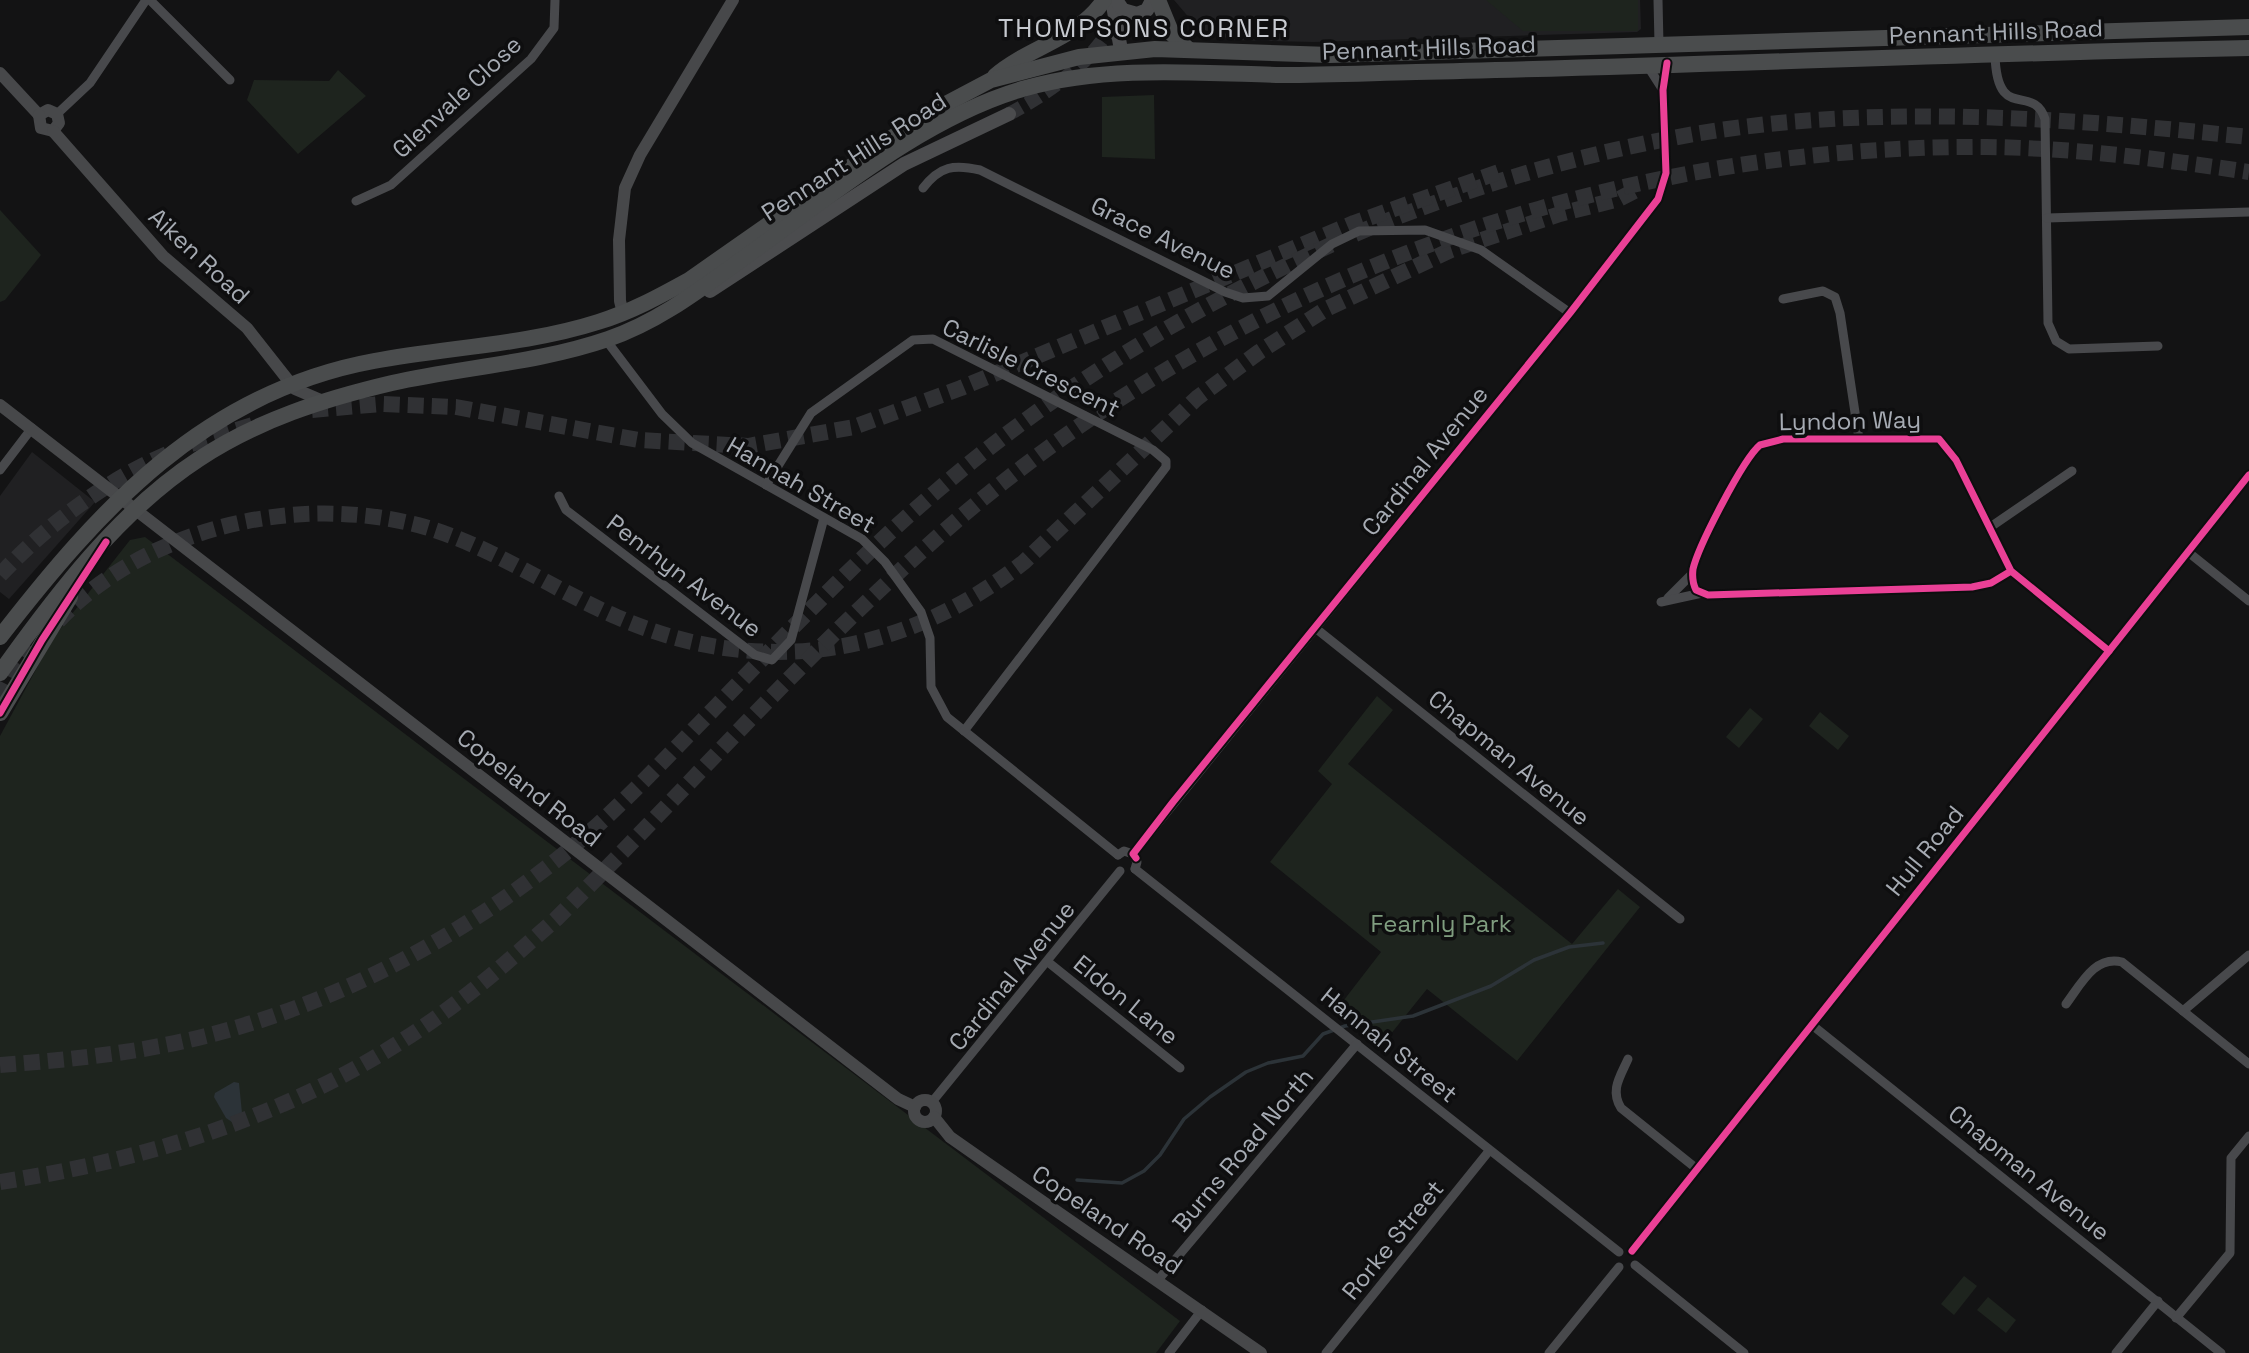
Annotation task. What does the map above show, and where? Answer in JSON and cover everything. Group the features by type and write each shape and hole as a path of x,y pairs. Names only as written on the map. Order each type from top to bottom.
{"highway":[{"path":"991,80 1014,60 1078,28 1104,0"},
{"path":"1157,0 1169,30 1188,49"},
{"name":"Pennant Hills Road","path":"0,637 66,554 120,498 159,462 194,435 291,384 375,360 563,332 624,313 689,280 917,119 991,80 1045,64 1121,50 1188,49 1318,56 1651,51 2249,27"},
{"name":"Pennant Hills Road","path":"1667,63 2249,48"},
{"path":"1121,50 1131,63 1179,72"},
{"name":"Pennant Hills Road","path":"0,673 106,542 137,511 197,460 237,436 282,415 323,401 394,383 536,357 606,340 667,312 881,162 959,113 1025,88 1059,80 1179,72 1336,74 1651,51"},
{"path":"1651,51 1688,62"},
{"path":"1651,51 1667,63"},
{"path":"0,713 41,640 106,542"}],"main road":[{"path":"624,313 620,301 619,240 625,188 640,155 733,0"},
{"path":"1114,0 1127,12 1137,15 1149,8 1152,0"},
{"path":"1114,0 1121,50"},
{"path":"0,73 39,115 41,128 53,131 59,123 57,114 48,110 39,115"},
{"path":"667,312 693,302 904,164 1009,114"},
{"name":"Aiken Road","path":"53,131 163,256 247,328 291,384 304,394 323,401"},
{"name":"Copeland Road","path":"0,405 655,913 898,1098 915,1107"},
{"path":"922,1101 932,1102 935,1108 934,1117 928,1121 919,1119 915,1107 922,1101"},
{"name":"Copeland Road","path":"934,1117 960,1144 1261,1353"}],"street":[{"path":"57,114 90,83 148,0 230,80"},
{"name":"Glenvale Close","path":"356,201 391,185 531,59 554,27 555,0"},
{"path":"1651,51 1658,0"},
{"name":"Cardinal Avenue","path":"1651,51 1663,90"},
{"path":"1995,55 1996,81 2000,89 2012,98 2034,104 2043,113 2046,131 2048,323 2056,341 2069,349 2158,346"},
{"name":"Cardinal Avenue","path":"1133,853 1570,313 1658,199 1666,173 1663,90 1667,63"},
{"name":"Grace Avenue","path":"923,188 941,169 959,165 980,170 1225,292 1243,298 1268,296 1332,244 1359,231 1425,230 1482,250 1570,313"},
{"path":"2046,218 2249,212"},
{"path":"1783,299 1823,291 1835,297 1840,313 1859,439"},
{"name":"Carlisle Crescent","path":"766,485 811,413 914,340 923,337 933,339 1171,460 964,731"},
{"name":"Hannah Street","path":"606,340 677,431 692,443 870,546 921,612 930,638 931,687 947,717 1118,855"},
{"path":"0,470 32,428"},
{"name":"Lyndon Way","path":"2011,571 1991,583 1972,587 1702,593 1664,601 1693,573 1697,558 1740,472 1760,445 1777,439 1939,439 1956,460 2011,571 2109,651"},
{"path":"1989,528 2072,471"},
{"name":"Hull Road","path":"1632,1251 2249,475"},
{"name":"Penrhyn Avenue","path":"559,496 566,510 755,655 772,660 791,640 824,518"},
{"path":"2188,552 2249,601"},
{"path":"1693,573 1695,588 1702,593"},
{"name":"Chapman Avenue","path":"1314,627 1680,919"},
{"path":"1124,851 1133,853 1137,862 1135,869 1130,873 1120,871 1115,865 1118,855 1124,851"},
{"name":"Hannah Street","path":"1135,869 1619,1252"},
{"name":"Cardinal Avenue","path":"932,1102 1120,871"},
{"path":"2183,1012 2249,956"},
{"path":"2066,1003 2098,964 2109,959 2122,962 2249,1064"},
{"name":"Eldon Lane","path":"1048,962 1180,1068"},
{"name":"Chapman Avenue","path":"1812,1025 2221,1353"},
{"name":"Burns Road North","path":"1158,1280 1357,1044"},
{"path":"1628,1059 1616,1086 1615,1097 1621,1108 1697,1168"},
{"path":"2176,1318 2230,1253 2231,1158 2249,1136"},
{"name":"Rorke Street","path":"1325,1353 1489,1151"},
{"path":"1632,1251 1636,1258 1634,1265 1627,1270 1619,1267 1616,1259 1619,1252 1632,1251"},
{"path":"1634,1265 1744,1353"},
{"path":"1549,1353 1619,1267"},
{"path":"2116,1353 2158,1301"},
{"path":"1169,1353 1202,1310"}],"shaded area":[{"path":"1174,0 1640,0 1641,29 1637,32 1314,42 1232,40 1197,27"},
{"path":"32,452 95,502 9,599 0,592 0,496"},
{"path":"234,1082 239,1083 243,1123 238,1126 226,1118 214,1097 215,1093"}],"green space":[{"path":"1486,0 1638,0 1638,31 1523,31"},
{"path":"338,70 366,96 298,154 247,100 254,80 329,81"},
{"path":"1154,95 1155,159 1102,157 1102,97"},
{"path":"0,210 41,255 5,300 0,302"},
{"path":"145,537 1180,1321 1156,1353 0,1353 0,736 53,638 130,540"},
{"name":"Fearnly Park","path":"1377,696 1393,710 1348,764 1572,944 1618,889 1640,907 1517,1061 1427,989 1382,1045 1337,1009 1381,952 1270,862 1332,784 1318,771"},
{"path":"1750,708 1763,719 1739,748 1726,737"},
{"path":"1820,712 1849,736 1838,750 1809,726"},
{"path":"1964,1276 1977,1286 1954,1315 1941,1304"},
{"path":"1988,1297 2016,1320 2006,1333 1977,1310"}],"waterway":[{"path":"1077,1180 1122,1183 1144,1171 1160,1155 1184,1119 1210,1097 1246,1072 1268,1063 1303,1056 1323,1034 1345,1026 1413,1016 1491,986 1534,960 1569,947 1603,943"}],"tunnel":[{"path":"1009,114 1057,84 1086,60 1118,15"},
{"path":"1355,234 1457,195 1563,163 1672,138 1779,123 1896,117 2014,118 2249,137"},
{"path":"0,1182 122,1158 239,1122 295,1099 403,1040 468,994 556,919 816,651 925,548 981,500 1090,418 1206,347 1327,286 1453,236 1583,197 1715,169 1850,152 2019,148 2118,155 2249,172"},
{"path":"312,410 382,404 456,407 639,440 748,446 854,427 961,388 1354,223 1499,172"},
{"path":"58,621 94,588 135,561 181,540 228,525 278,516 328,514 377,517 450,535 617,617 670,636 723,648 776,652 828,648 879,637 929,619 977,594 1024,562 1197,398 1259,352 1326,309 1451,250 1560,214 1619,199 1638,189"},
{"path":"0,1065 120,1053 217,1033 273,1016 327,995 432,944 530,880 576,844 657,768 848,572 908,516 984,452 1079,383 1178,322 1335,243"},
{"path":"191,444 253,425"},
{"path":"0,575 37,539 78,506 121,478 167,454"},
{"path":"0,699 13,673 33,648"}],"cycle path":[{"path":"1136,858 1133,854 1173,802 1570,313 1658,199 1666,173 1663,90 1667,63"},
{"path":"2011,571 1991,583 1972,587 1708,595 1696,590 1693,583 1693,569 1703,542 1743,467 1760,445 1783,439 1939,439 1956,460 2011,571 2109,651"},
{"path":"1632,1251 2249,475"},
{"path":"0,713 42,640 106,542"}],"district":[{"name":"THOMPSONS CORNER","path":"1144,28"}]}
